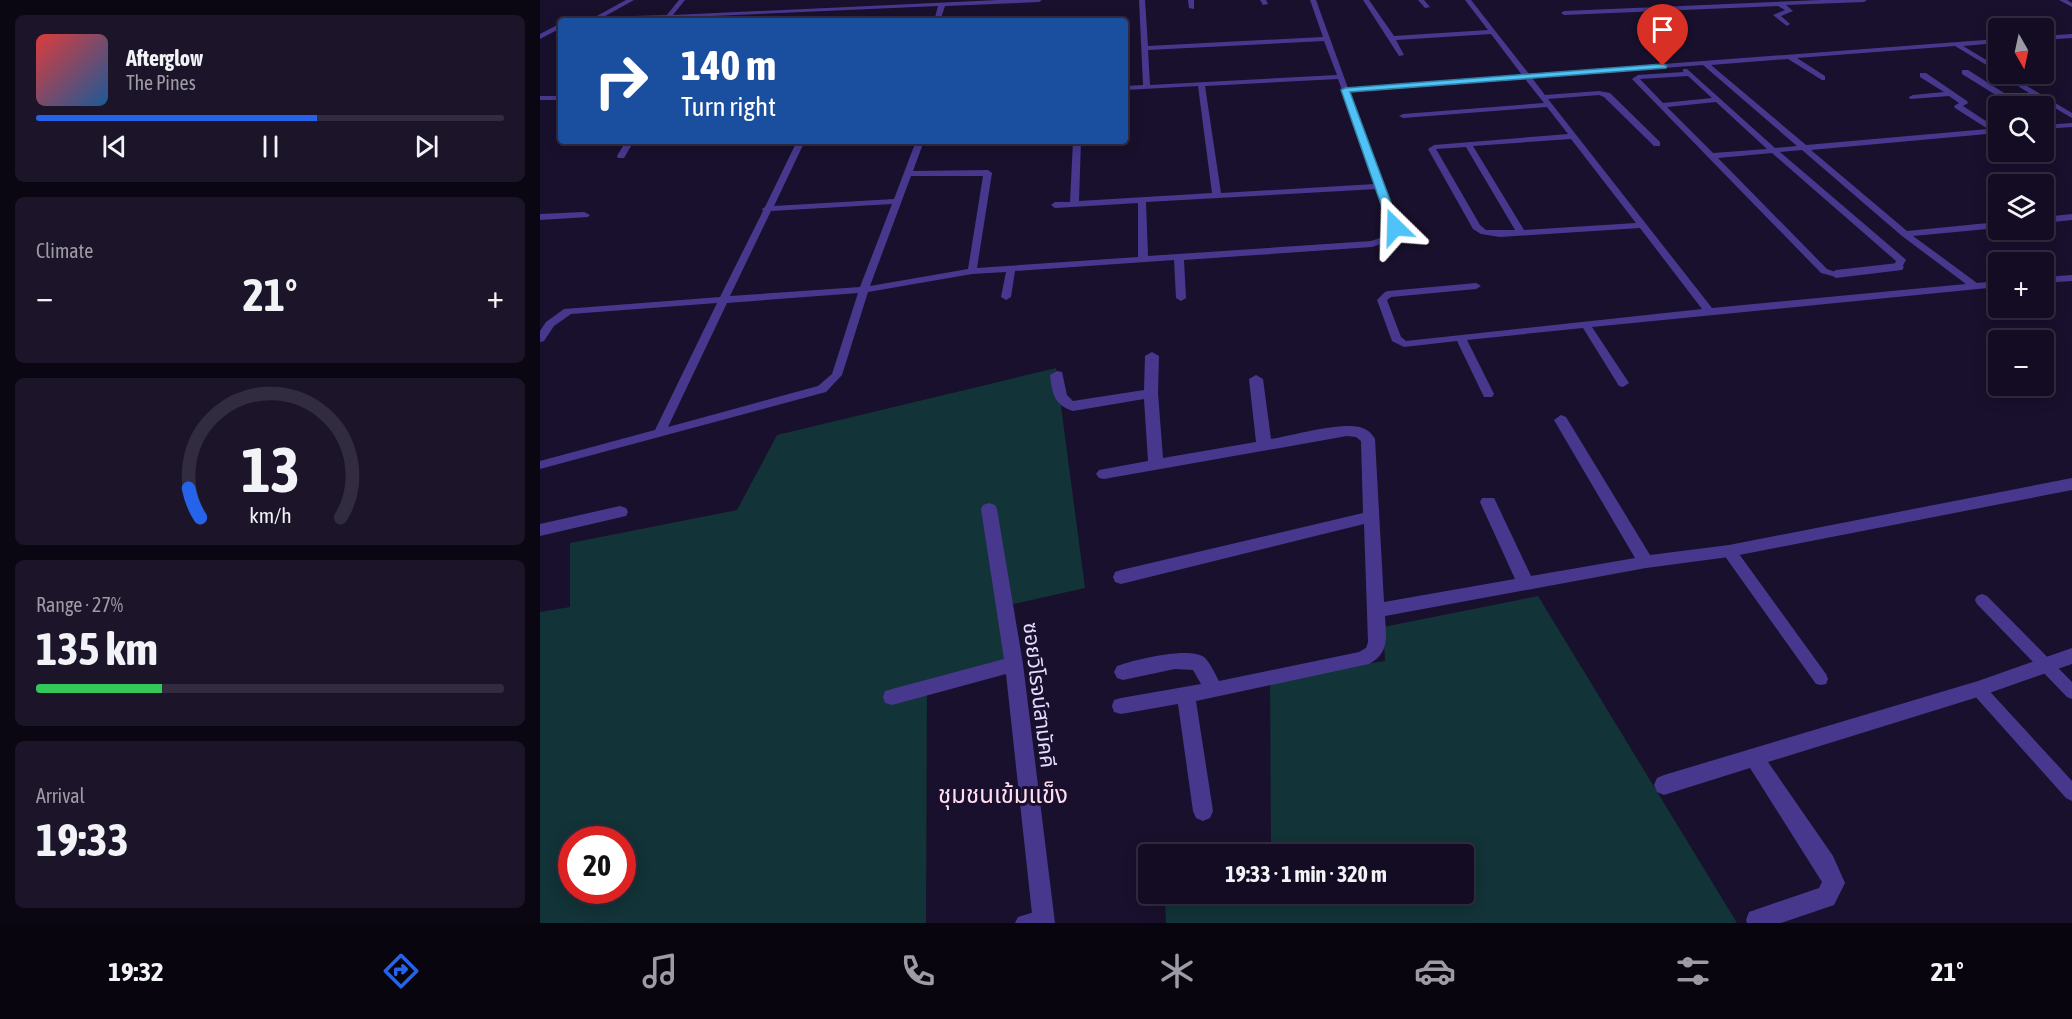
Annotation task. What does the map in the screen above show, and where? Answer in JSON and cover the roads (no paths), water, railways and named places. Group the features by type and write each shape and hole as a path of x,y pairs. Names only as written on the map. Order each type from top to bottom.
{"street":[{"path":"632,18 668,17"},
{"path":"540,217 584,215"},
{"path":"1836,274 1898,267"},
{"path":"1152,356 1151,393 1156,465"},
{"path":"1057,375 1060,400 1064,405 1073,406 1151,393"},
{"path":"1256,379 1264,446"},
{"path":"1561,420 1646,562"},
{"path":"1104,474 1347,431 1360,432 1368,439 1377,642 1374,653 1363,659 1186,696 1121,706"},
{"path":"1374,611 1646,562 1730,550 2072,484"},
{"path":"1488,502 1526,584"},
{"name":"ซอยวิโรจน์สามัคคี","path":"989,509 1014,664 1044,921"},
{"path":"540,530 620,512"},
{"path":"1121,577 1370,517"},
{"path":"1664,785 1978,689 2072,656"},
{"path":"1123,672 1175,661 1198,663 1214,690"},
{"path":"892,697 1014,664"},
{"path":"1186,696 1203,811"},
{"path":"1755,759 1825,864 1834,883 1826,897 1757,920"}],"lane":[{"path":"598,18 632,0"},
{"path":"668,17 682,0"},
{"path":"668,17 716,18 855,12 1039,0"},
{"path":"1142,0 1147,87"},
{"path":"540,339 550,324 568,311 864,290 972,271 1372,244 1390,238 1395,227 1378,186 1313,0"},
{"path":"1366,0 1401,55"},
{"path":"1421,0 1427,7"},
{"path":"1468,0 1709,311"},
{"path":"1618,0 1628,11"},
{"path":"1564,13 1864,0"},
{"path":"2062,0 2072,5"},
{"path":"1780,4 1790,11 1776,15 1787,24"},
{"path":"938,18 942,5"},
{"path":"540,37 558,27"},
{"path":"1392,38 1493,32"},
{"path":"2054,37 2072,36"},
{"path":"1146,48 1326,39"},
{"path":"1345,90 1988,42"},
{"path":"1956,44 1988,64"},
{"path":"1790,57 1822,78"},
{"path":"1705,63 1905,234 1975,286"},
{"path":"1679,65 1774,151 1901,260 1898,267"},
{"path":"1988,71 1965,72 2002,95 2037,95"},
{"path":"1689,74 1638,77 1636,79 1824,271 1836,274"},
{"path":"1923,75 1964,103 1958,106 1988,125"},
{"path":"1128,88 1339,76"},
{"path":"2020,84 2072,116"},
{"path":"1201,85 1217,195"},
{"path":"1543,97 1599,93 1607,95 1657,144"},
{"path":"1913,97 1951,94"},
{"path":"540,98 558,98"},
{"path":"1661,105 1718,100"},
{"path":"1403,116 1549,105"},
{"path":"2054,126 2072,125"},
{"path":"1710,156 1988,132"},
{"path":"1574,136 1432,149 1476,227 1484,232 1642,225"},
{"path":"621,156 628,144"},
{"path":"660,431 766,209 800,144"},
{"path":"540,465 822,389 837,375 864,290 919,144"},
{"path":"1074,204 1077,144"},
{"path":"1468,144 1521,232"},
{"path":"909,174 988,173 972,271"},
{"path":"1055,205 1378,186"},
{"path":"1142,200 1143,260"},
{"path":"766,209 898,201"},
{"path":"2054,219 2072,217"},
{"path":"1905,234 1988,226"},
{"path":"1179,257 1181,298"},
{"path":"1006,297 1011,269"},
{"path":"2054,279 2072,278"},
{"path":"1476,286 1388,294 1382,300 1396,339 1404,344 1709,311 1988,285"},
{"path":"1586,326 1623,383"},
{"path":"1461,338 1488,394"},
{"path":"1730,550 1821,679"},
{"path":"1982,600 2072,692"},
{"path":"1978,689 2072,793"},
{"path":"1024,923 1044,921"}],"district":[{"name":"ชุมชนเข้มแข็ง","path":"1003,795"}]}
